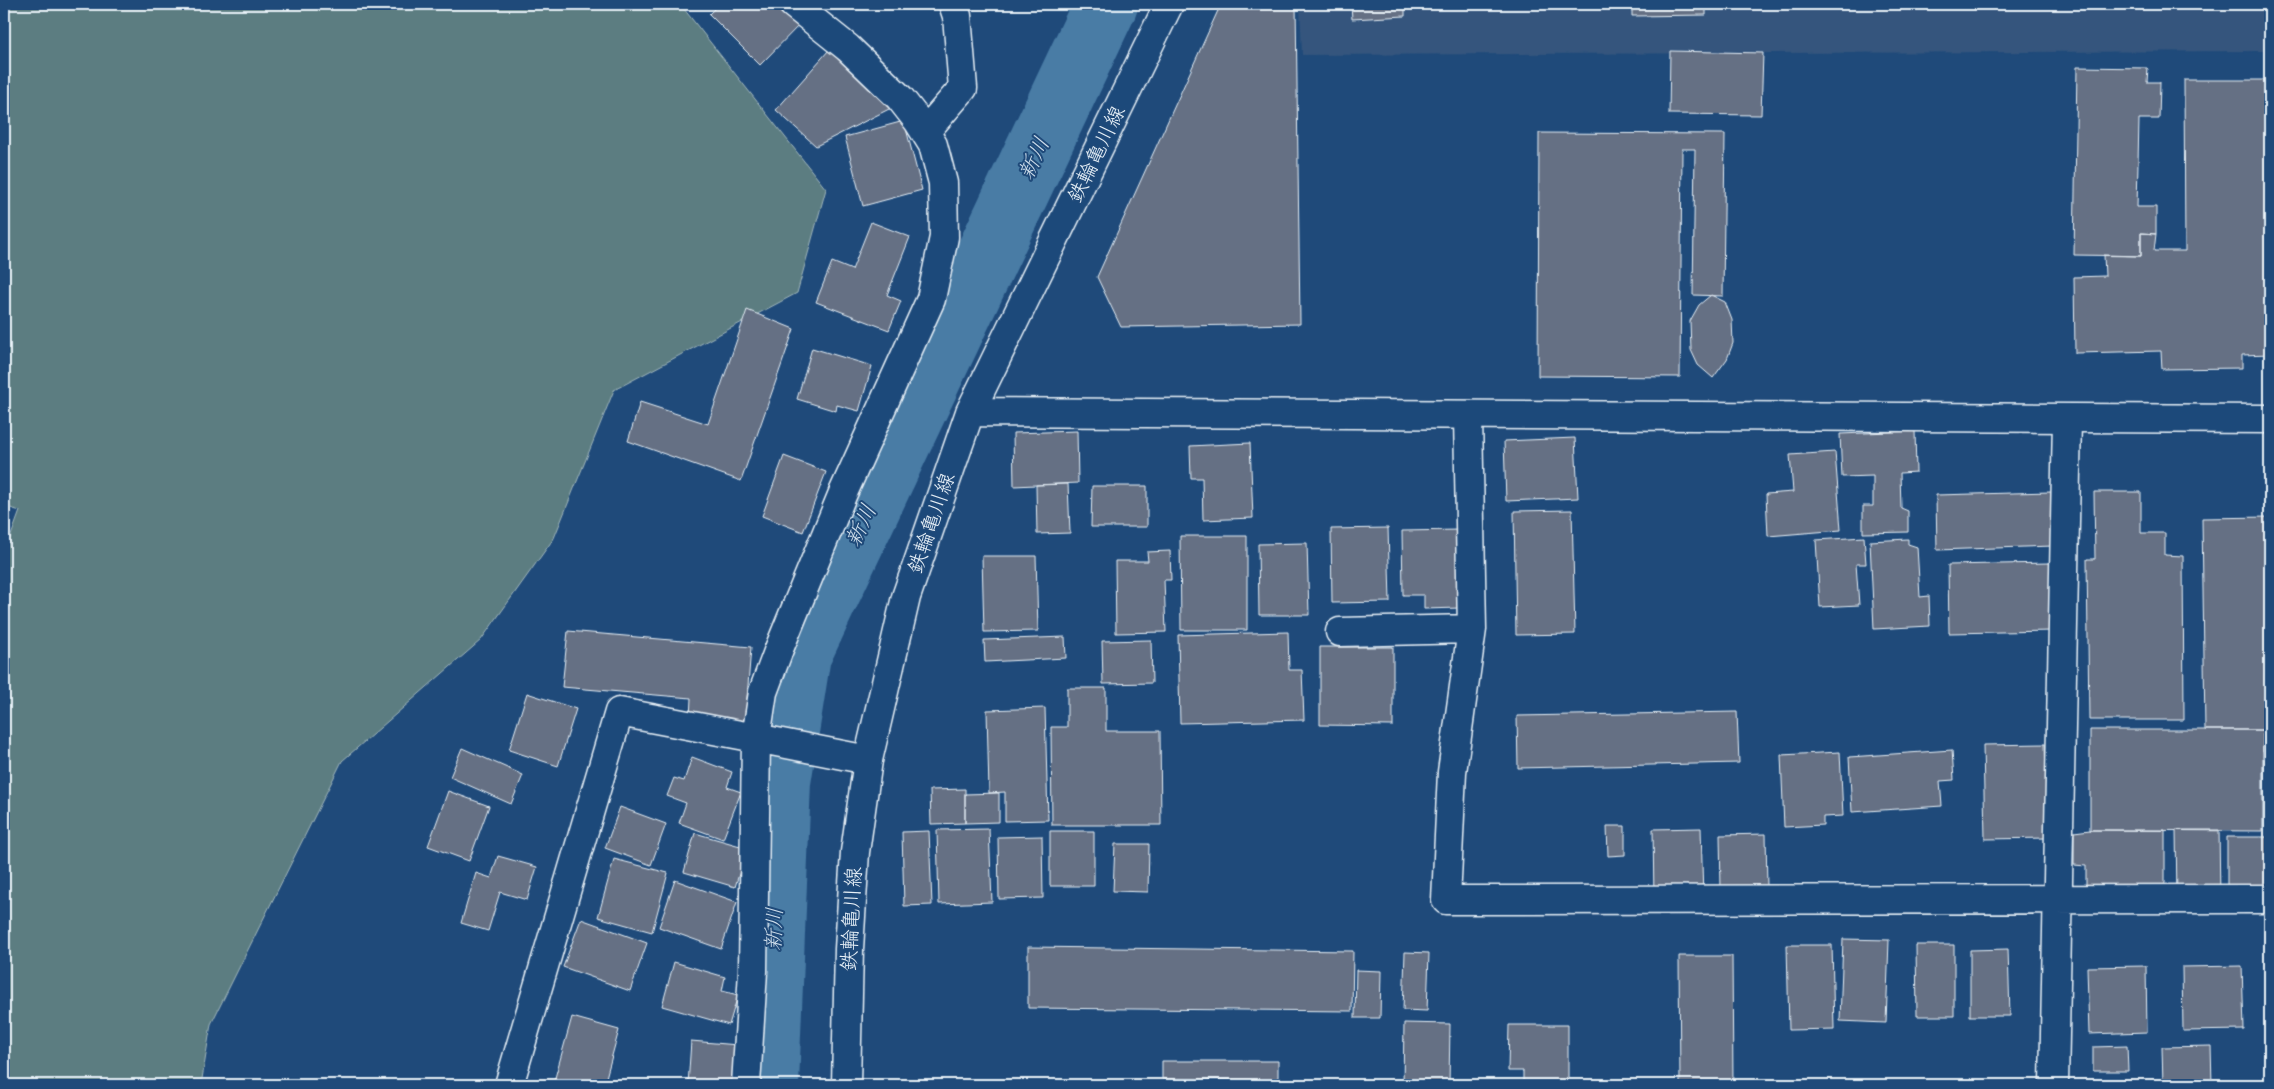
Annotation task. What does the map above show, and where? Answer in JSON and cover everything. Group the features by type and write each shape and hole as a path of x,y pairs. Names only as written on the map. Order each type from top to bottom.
{"street":[{"path":"746,1085 753,971 756,738 763,692 804,583 931,299 944,237 943,183 933,145 925,132 900,98 848,48 793,4"},
{"path":"925,132 963,88 957,16 953,4"},
{"name":"鉄輪亀川線","path":"846,1085 848,949 854,852 868,760 906,597 970,412 1169,4"},
{"path":"970,412 2270,419"},
{"path":"1468,416 1472,629 1452,772 1446,900 2270,899"},
{"path":"2054,1085 2067,419"},
{"path":"1340,632 1472,629"},
{"path":"509,1085 619,712 868,760"}],"shaded area":[{"path":"1300,4 2270,4 2270,51 1302,55"}],"green space":[{"path":"4,4 680,4 826,189 797,293 614,390 554,538 481,640 342,761 211,1024 201,1085 4,1085 4,555 20,511 4,506"}],"building":[{"path":"719,4 788,4 804,20 760,65 709,14"},
{"path":"1221,4 1296,4 1300,324 1121,327 1097,277"},
{"path":"1351,4 1405,4 1405,16 1352,19"},
{"path":"1502,4 1566,4 1566,5 1502,6"},
{"path":"1632,4 1706,4 1706,15 1632,16"},
{"path":"829,50 893,107 816,146 776,110"},
{"path":"1670,51 1763,53 1761,115 1669,114"},
{"path":"2077,67 2148,68 2147,82 2160,82 2159,119 2139,119 2137,207 2156,207 2156,234 2141,233 2141,256 2074,255"},
{"path":"2184,80 2270,80 2270,354 2242,355 2242,368 2162,369 2161,351 2075,353 2074,277 2105,276 2104,255 2141,256 2141,233 2156,234 2154,251 2185,251"},
{"path":"904,121 922,190 863,206 845,137"},
{"path":"1539,133 1725,134 1723,296 1693,295 1695,149 1682,149 1680,377 1538,376"},
{"path":"871,222 910,237 887,295 901,301 889,330 816,302 832,262 852,270"},
{"path":"1711,295 1725,302 1732,320 1733,343 1727,359 1713,378 1698,365 1691,350 1690,321 1699,305"},
{"path":"747,310 794,329 741,481 628,441 640,402 708,424"},
{"path":"812,348 872,366 859,411 837,405 836,411 797,399"},
{"path":"1077,431 1078,483 1014,486 1013,433"},
{"path":"1915,431 1916,472 1900,473 1901,508 1908,511 1908,532 1863,533 1863,506 1873,506 1873,476 1842,477 1840,434"},
{"path":"1575,438 1578,498 1506,501 1504,441"},
{"path":"1250,443 1253,518 1203,520 1202,478 1191,478 1190,446"},
{"path":"1835,452 1841,530 1768,536 1766,494 1793,492 1790,455"},
{"path":"784,456 826,472 803,532 762,516"},
{"path":"1068,484 1070,533 1037,534 1036,485"},
{"path":"1092,486 1147,486 1147,527 1091,527"},
{"path":"2051,492 2053,546 1937,550 1936,495"},
{"path":"2094,492 2141,492 2141,533 2165,533 2165,555 2183,556 2184,720 2089,720 2087,559 2095,559"},
{"path":"1572,510 1575,634 1516,635 1514,511"},
{"path":"2270,517 2270,752 2263,752 2263,730 2205,730 2202,518"},
{"path":"1388,528 1390,602 1332,603 1331,529"},
{"path":"1459,530 1460,608 1424,609 1424,595 1403,595 1402,531"},
{"path":"1180,536 1247,536 1247,630 1181,630"},
{"path":"1864,537 1866,564 1856,564 1859,605 1820,607 1816,540"},
{"path":"1908,539 1908,544 1917,547 1920,597 1929,596 1930,626 1874,629 1870,541"},
{"path":"1307,543 1309,615 1259,615 1258,544"},
{"path":"1170,551 1171,580 1164,580 1166,632 1116,633 1115,561 1148,561 1147,552"},
{"path":"982,556 1036,556 1038,631 984,632"},
{"path":"2050,563 2052,631 1949,633 1948,565"},
{"path":"568,631 751,647 745,724 690,719 691,698 562,687"},
{"path":"1288,632 1289,670 1302,670 1304,720 1180,723 1178,635"},
{"path":"1065,637 1066,658 985,662 984,640"},
{"path":"1151,640 1152,683 1103,684 1102,641"},
{"path":"1320,647 1393,647 1393,726 1320,725"},
{"path":"1067,688 1106,688 1106,731 1160,731 1161,825 1052,825 1051,727 1067,727"},
{"path":"527,693 576,709 558,766 509,750"},
{"path":"1045,708 1048,820 1005,821 1005,792 989,793 987,710"},
{"path":"1737,712 1739,763 1518,768 1517,716"},
{"path":"2090,730 2263,730 2263,831 2090,830"},
{"path":"2045,744 2048,838 1985,839 1983,745"},
{"path":"462,748 523,775 511,804 450,777"},
{"path":"1952,750 1954,780 1940,781 1942,806 1852,812 1849,757"},
{"path":"1840,752 1843,816 1823,817 1823,825 1784,827 1781,755"},
{"path":"692,757 732,772 727,787 741,792 723,839 679,823 686,803 667,796 674,778 684,781"},
{"path":"965,789 965,823 931,824 930,790"},
{"path":"448,791 489,806 469,861 428,846"},
{"path":"999,793 999,822 965,823 965,794"},
{"path":"620,807 666,824 651,865 605,848"},
{"path":"1607,826 1625,826 1625,855 1608,856"},
{"path":"1701,828 1703,899 1654,900 1653,829"},
{"path":"989,829 992,902 939,904 937,830"},
{"path":"2090,830 2165,830 2165,891 2086,888 2086,866 2074,865 2074,832"},
{"path":"2176,830 2219,830 2220,898 2177,899"},
{"path":"929,831 932,905 904,906 902,832"},
{"path":"1050,831 1094,831 1094,886 1050,886"},
{"path":"695,833 747,848 735,887 684,872"},
{"path":"1766,834 1767,888 1721,889 1720,835"},
{"path":"1042,836 1043,898 999,899 998,837"},
{"path":"2227,837 2270,837 2270,891 2227,891"},
{"path":"1115,844 1149,844 1148,892 1113,891"},
{"path":"498,856 537,867 527,900 500,892 488,931 461,923 476,873 491,878"},
{"path":"614,859 668,873 652,932 598,917"},
{"path":"675,880 737,902 721,949 659,927"},
{"path":"581,919 647,943 630,991 563,967"},
{"path":"1843,939 1889,940 1886,1023 1840,1021"},
{"path":"1787,945 1832,945 1834,1029 1789,1030"},
{"path":"1916,945 1954,945 1954,1016 1917,1016"},
{"path":"1028,947 1353,951 1352,1011 1028,1008"},
{"path":"2008,949 2010,1016 1970,1016 1970,950"},
{"path":"1405,952 1429,953 1427,1011 1403,1010"},
{"path":"1679,956 1732,956 1733,1085 1680,1085"},
{"path":"674,962 725,977 722,991 738,995 729,1025 662,1006"},
{"path":"2146,966 2147,1032 2089,1034 2087,967"},
{"path":"2242,966 2244,1030 2183,1031 2182,967"},
{"path":"1356,970 1381,971 1380,1018 1355,1018"},
{"path":"572,1017 619,1030 604,1085 553,1085"},
{"path":"1404,1023 1450,1024 1449,1085 1403,1085"},
{"path":"1509,1025 1568,1025 1568,1085 1523,1085 1523,1071 1508,1071"},
{"path":"691,1041 738,1045 735,1085 688,1085"},
{"path":"2127,1046 2128,1071 2093,1071 2093,1047"},
{"path":"2211,1046 2212,1085 2163,1085 2162,1047"},
{"path":"2266,1046 2270,1046 2270,1077 2267,1077"},
{"path":"1162,1061 1278,1061 1278,1080 1162,1079"}],"waterway":[{"name":"新川","path":"767,1085 779,782 799,655 1106,4"}]}
